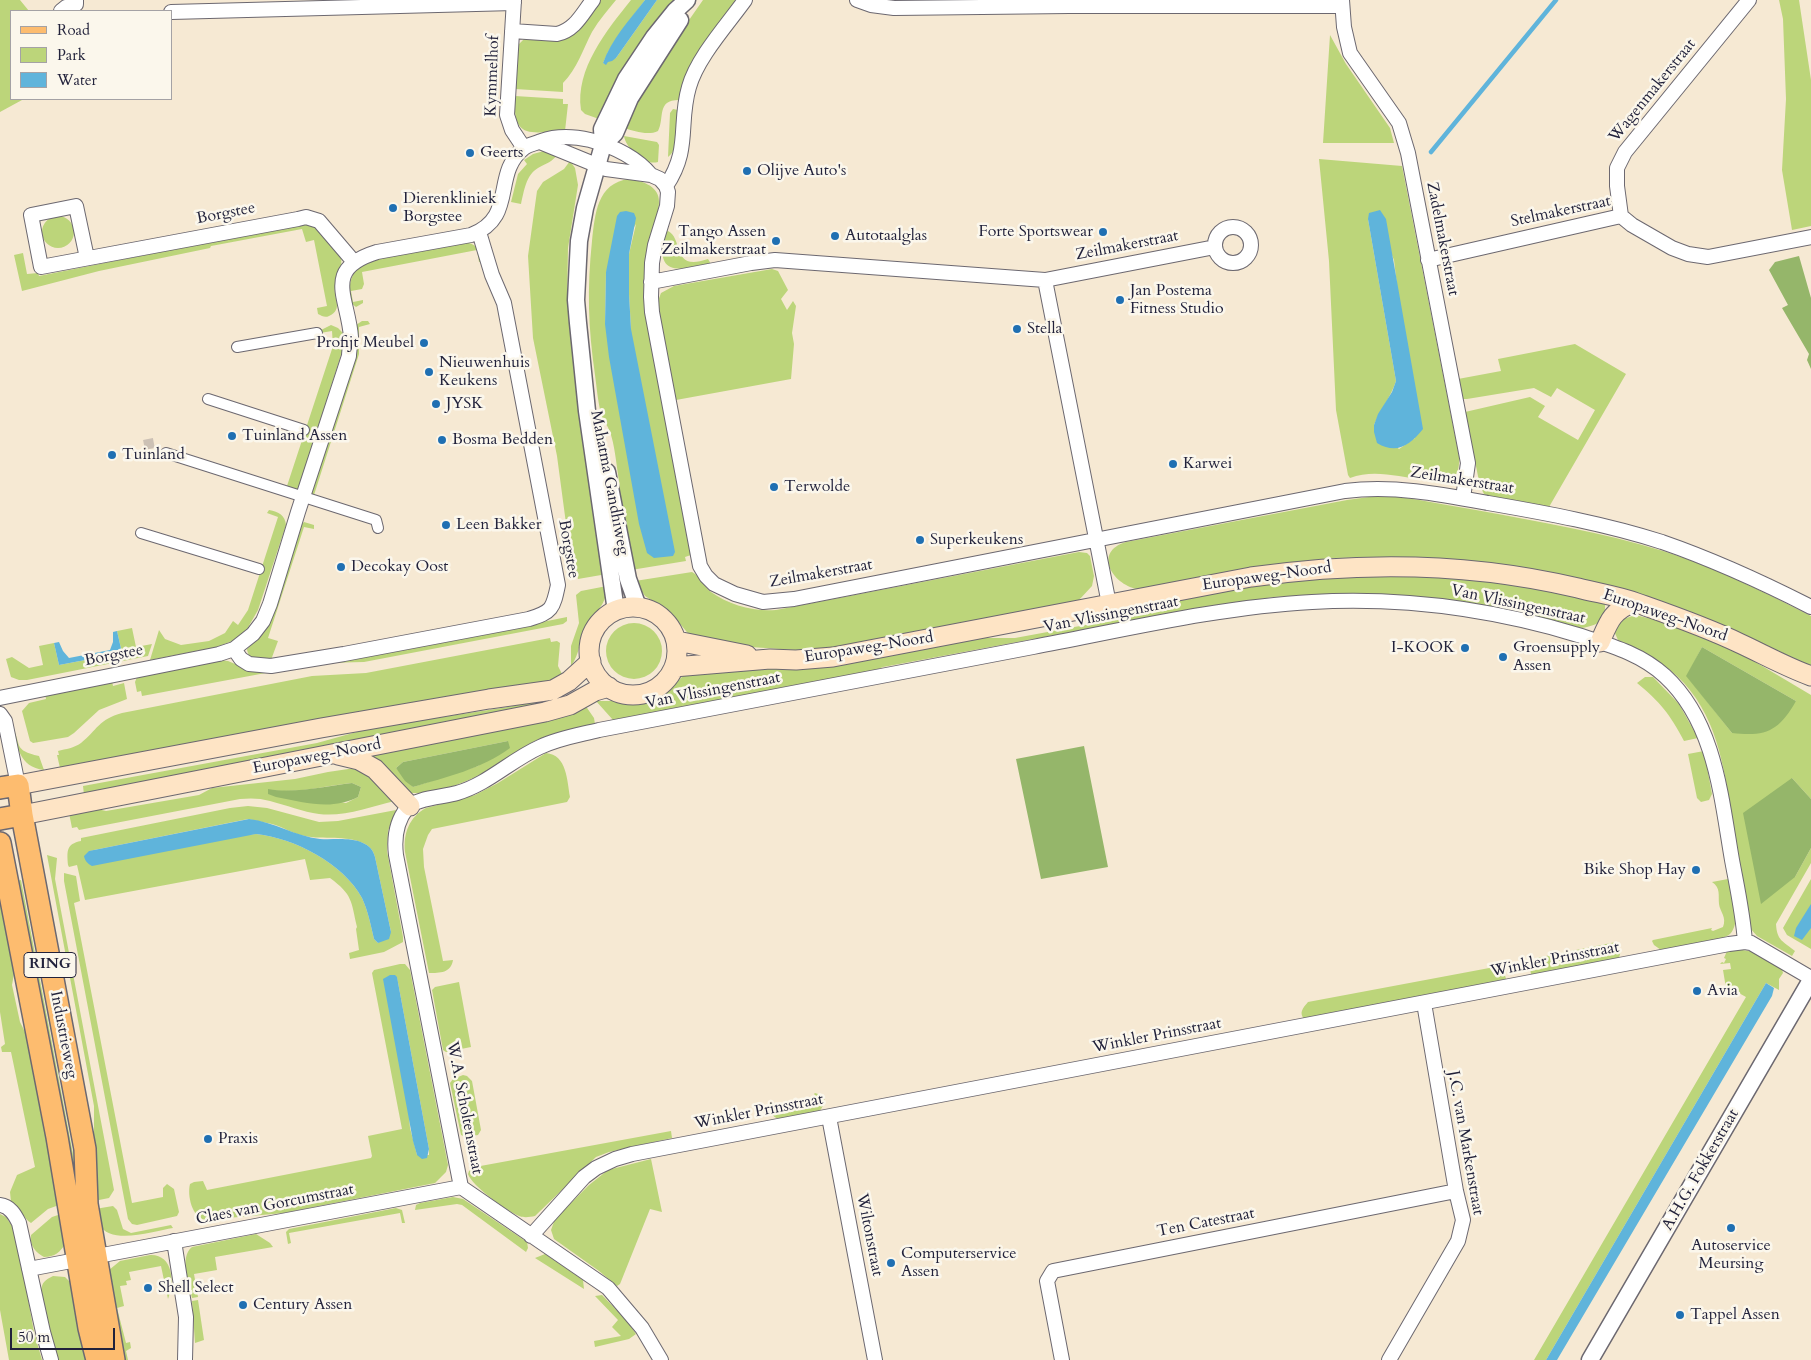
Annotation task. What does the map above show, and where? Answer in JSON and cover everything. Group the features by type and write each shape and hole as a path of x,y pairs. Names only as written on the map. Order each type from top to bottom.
{"main road":[{"name":"Europaweg-Noord","path":"674,667 770,659 796,660 833,657 1251,577 1301,569 1391,565 1485,571 1550,581 1634,602 1722,636 1784,666 1811,676"},
{"path":"1600,642 1615,612 1623,606 1634,602"},
{"path":"638,607 651,611 663,618 671,629 676,642 677,654 674,667 668,678 658,687 646,693 633,695 620,693 609,687 597,676 591,661 590,646 594,631 603,619 616,611 638,607"},
{"name":"Europaweg-Noord","path":"676,642 770,659"},
{"name":"Europaweg-Noord","path":"9,786 322,728 489,699 553,690 570,681 591,661"},
{"name":"Europaweg-Noord","path":"1784,666 1811,687"},
{"name":"Europaweg-Noord","path":"0,819 561,708 595,691 609,687"},
{"path":"332,754 359,760 375,769 410,806"},
{"name":"RING","path":"9,786 22,815"},
{"name":"Industrieweg","path":"22,815 85,1149 89,1328 97,1360"},
{"name":"Industrieweg","path":"0,843 57,1137 114,1360"}],"street":[{"path":"512,31 564,33 575,25 593,0"},
{"name":"Mahatma Gandhiweg","path":"616,611 587,411 576,300 577,258 581,224 603,145 615,133 630,98 684,16 689,0"},
{"path":"540,142 606,169 651,175 660,179 666,186 675,173 680,159 686,96 696,69 745,0"},
{"path":"857,0 871,6 894,8 1342,3"},
{"name":"Wagenmakerstraat","path":"1621,216 1617,168 1625,152 1749,0"},
{"path":"172,12 223,5 514,1"},
{"name":"Kymmelhof","path":"514,1 507,115 512,130 524,148"},
{"name":"Zadelmakerstraat","path":"1342,3 1344,27 1350,53 1403,133 1468,463 1463,498"},
{"path":"62,10 66,7 78,5"},
{"path":"354,262 364,256 377,252 479,232 488,226 498,214 509,168 524,148 550,138 561,136 584,139 603,145 642,164 651,175"},
{"name":"Zeilmakerstraat","path":"666,186 668,192 667,206 655,245 651,282 652,312 700,566 714,584 736,594 756,601 777,601 1362,489 1397,488 1463,498 1579,521 1660,542 1748,575 1811,607"},
{"name":"Borgstee","path":"0,698 219,654 234,649 253,634 263,621 270,604 349,356 351,337 342,287 348,269 354,262 319,221 306,217 41,267 31,214 76,206 87,258"},
{"name":"Stelmakerstraat","path":"1428,260 1621,216 1632,225 1672,248 1688,254 1708,257 1811,237"},
{"name":"Borgstee","path":"234,649 241,659 249,664 271,666 528,619 545,614 554,604 558,585 504,303 492,275 479,232"},
{"name":"Zeilmakerstraat","path":"651,282 775,260 1045,280 1215,247"},
{"path":"1045,280 1108,604"},
{"path":"237,347 317,333"},
{"name":"Mahatma Gandhiweg","path":"582,358 595,410 628,579 638,607"},
{"path":"208,399 304,430"},
{"path":"166,453 376,520 378,528"},
{"path":"141,533 259,570"},
{"name":"Van Vlissingenstraat","path":"410,806 431,798 472,788 539,747 599,730 1252,607 1344,601 1426,604 1496,615 1547,626 1600,642 1629,652 1666,677 1690,705 1711,755 1724,811 1743,919 1745,942"},
{"path":"0,714 5,721 9,786"},
{"name":"W.A. Scholtenstraat","path":"410,806 406,809 396,831 395,842 461,1187 608,1288 642,1328 661,1360"},
{"path":"1745,942 1755,945 1811,979"},
{"name":"Winkler Prinsstraat","path":"532,1236 584,1177 604,1163 632,1154 1745,942"},
{"name":"A.H.G. Fokkerstraat","path":"1590,1360 1811,979"},
{"name":"J.C. van Markenstraat","path":"1389,1360 1458,1241 1463,1220 1456,1192 1424,1003"},
{"name":"Wiltonstraat","path":"829,1117 875,1360"},
{"name":"Claes van Gorcumstraat","path":"87,1257 461,1187"},
{"name":"Ten Catestraat","path":"1062,1360 1047,1281 1053,1271 1456,1192"},
{"path":"0,1205 10,1210 20,1223 43,1332 51,1360"},
{"path":"174,1241 186,1317 185,1360"},
{"path":"29,1269 87,1257"}],"green space":[{"path":"0,0 20,0 28,10 10,10 10,100 22,100 0,112"},
{"path":"600,0 616,0 592,32 576,65 563,83 563,92 515,89 518,45 525,38 580,27"},
{"path":"631,0 645,0 616,39 603,63 606,64 608,61 616,58 657,0 678,0 599,119 585,114 581,110 580,95 583,80 588,65 603,37"},
{"path":"703,0 737,0 686,76 679,100 667,103 664,106 658,131 645,133 624,128 623,123 673,43"},
{"path":"1779,0 1799,0 1811,80 1811,226 1792,230 1782,170 1786,99 1783,19"},
{"path":"1330,35 1346,64 1390,128 1394,143 1323,143"},
{"path":"515,96 563,99 563,104 568,104 565,131 526,131 517,121"},
{"path":"673,109 678,110 677,135 672,153 668,157 670,113"},
{"path":"624,136 657,142 659,145 658,162 653,163 642,159 628,146"},
{"path":"544,151 558,154 531,175 526,184 521,204 511,202 518,174 527,164 524,160 533,154"},
{"path":"1319,159 1402,166 1459,456 1457,473 1448,482 1438,483 1377,474 1359,475 1350,478 1348,475 1336,410 1329,261","holes":["1368,219 1394,260 1415,438 1399,449 1374,425 1396,381"]},
{"path":"570,161 575,168 578,185 568,248 567,302 607,574 578,579 577,575 573,576 557,456 533,338 528,256 537,191 543,182 564,169"},
{"path":"629,179 645,183 654,189 658,197 659,206 649,251 691,555 685,557 686,561 631,570 616,490 620,486 614,449 599,403 589,308 590,259 597,211 604,193 618,182","holes":["636,224 629,254 629,294 631,329 605,324 606,272"]},
{"path":"58,216 64,217 69,221 73,226 73,238 69,243 64,247 58,248 52,247 47,243 43,238 42,232 43,226 47,221 52,217"},
{"path":"306,223 317,228 341,256 341,268 335,287 337,307 328,317 318,314 317,308 327,306 314,240 306,242 302,229 211,246 210,248 99,271 22,291 14,255 23,253 27,274 38,273 39,276"},
{"path":"668,231 673,235 683,258 696,262 708,259 711,264 679,269 672,268 666,264 663,257 663,247 665,232"},
{"path":"463,242 477,248 483,262 479,262 477,250 362,272 364,284 362,289 351,291 353,302 363,300 363,303 356,307 351,303 350,288 351,279 360,267 379,259"},
{"path":"1799,256 1811,298 1811,369 1807,360 1809,354 1782,308 1788,305 1769,270 1775,262"},
{"path":"772,269 778,271 788,290 781,299 787,310 793,301 796,306 792,333 794,344 791,379 676,400 659,310 658,301 661,293 674,286"},
{"path":"362,321 368,321 370,324 359,327 359,354 314,495 311,493 356,325"},
{"path":"331,325 343,333 342,352 298,490 286,489 333,346 332,331 320,333 321,330"},
{"path":"1575,344 1626,374 1549,507 1493,499 1484,494 1480,486 1465,412 1530,397 1545,406 1538,417 1578,440 1595,410 1557,388 1551,397 1534,388 1463,399 1458,379 1501,371 1498,359"},
{"path":"1393,496 1498,514 1617,538 1664,551 1719,572 1811,616 1811,670 1720,624 1659,601 1451,559 1411,557 1331,558 1247,568 1137,589 1128,586 1114,575 1108,560 1110,553 1116,547 1126,542 1347,500"},
{"path":"269,510 281,514 286,525 258,610 246,631 232,641 217,647 150,660 159,630 165,639 181,645 209,641 225,633 233,621 238,625 248,610 278,517 267,513"},
{"path":"304,522 314,525 314,529 304,527 268,638 278,641 271,660 250,656 247,649 257,639 300,526"},
{"path":"1079,552 1087,553 1090,556 1094,576 1092,586 1079,600 990,619 823,649 795,650 721,645 691,637 671,613 645,596 635,581 692,572 711,592 726,601 751,609 776,610"},
{"path":"1372,573 1483,578 1605,602 1605,608 1603,618 1600,621 1582,628 1486,606 1431,598 1371,594 1273,597 1168,614 883,667 876,670 613,720 596,701 640,703 651,701 662,696 683,676 703,668 817,668 979,638 1015,638 1118,619 1157,602 1265,582"},
{"path":"607,586 602,605 588,622 571,666 571,646 579,623 576,595 581,591"},
{"path":"1635,615 1673,624 1742,654 1811,695 1811,799 1792,778 1795,877 1811,848 1811,863 1776,924 1779,937 1795,951 1792,956 1757,936 1749,927 1723,769 1719,750 1706,715 1696,699 1677,676 1653,658 1618,640 1614,631 1621,620","holes":["1702,647 1796,701 1732,733 1687,676"]},
{"path":"567,617 567,621 563,624 364,662 323,663 483,634"},
{"path":"628,623 640,623 650,627 658,635 662,651 658,667 650,675 640,679 628,679 618,675 610,667 606,657 606,645 610,635 618,627"},
{"path":"132,628 136,647 152,644 148,656 27,680 11,677 6,659 12,657 29,668 43,665 39,646 54,643 59,665 122,653 117,631"},
{"path":"550,638 551,642 557,641 560,643 558,666 564,678 559,681 60,768 58,751 78,745 99,725 114,715 312,676 366,673"},
{"path":"1702,647 1796,701 1784,719 1763,733 1732,733 1686,676"},
{"path":"219,660 228,661 247,669 314,664 142,696 141,691 137,692 135,682 137,677"},
{"path":"1645,677 1653,677 1679,704 1698,738 1684,741 1664,709 1637,683"},
{"path":"112,681 113,686 124,683 127,699 99,710 68,737 33,743 30,741 22,711 29,703 46,699 45,694"},
{"path":"554,697 555,702 84,795 83,786 317,743 371,728 508,707"},
{"path":"585,705 594,718 595,724 539,739 479,775 457,785 421,793 409,793 372,758 372,755 375,754 533,724","holes":["508,741 478,766 413,787 396,768 403,762"]},
{"path":"12,725 22,749 25,752 39,756 44,770 29,765 24,760 20,754"},
{"path":"508,741 510,748 488,762 463,772 413,787 405,781 396,768 403,762"},
{"path":"1084,746 1108,867 1041,879 1016,759"},
{"path":"1704,751 1712,794 1709,800 1701,802 1697,798 1688,754"},
{"path":"546,753 558,758 565,769 570,797 567,802 432,829 428,835 423,849 424,867 443,961 453,960 450,968 447,970 429,973 405,852 406,833 411,821 426,808 475,795"},
{"path":"355,768 364,771 395,801 357,811 328,815 307,812 262,799 240,799 79,830 77,827 72,828 69,813 93,808 106,811 199,795 212,788 295,779","holes":["352,783 361,787 358,797 346,803 268,790 299,790"]},
{"path":"1792,778 1811,799 1811,848 1795,877 1761,904 1743,813"},
{"path":"352,783 361,787 358,797 338,804 307,803 268,794 268,789 289,791"},
{"path":"248,806 267,808 319,822 338,821 396,810 388,831 387,851 403,942 384,952 350,959 349,953 359,950 357,927 350,899 343,889 330,878 310,880 305,859 85,900 77,865 69,867 68,865 68,849 72,844 81,841 81,838","holes":["248,819 272,824 301,835 349,839 369,847 375,857 391,932 378,943 374,939 368,913 362,898 354,885 330,863 316,854 271,836 256,834 89,851"]},
{"path":"47,855 57,858 55,879 114,1190 109,1198 94,1201 94,1106"},
{"path":"64,873 76,876 80,901 74,903 132,1203 163,1197 163,1188 167,1184 174,1189 179,1212 177,1216 137,1225 132,1224 128,1219"},
{"path":"1728,879 1736,919 1730,934 1708,942 1661,950 1654,945 1653,940 1712,928 1711,930 1713,931 1723,927 1724,917 1719,904 1718,889 1712,882"},
{"path":"1811,879 1811,949 1787,935 1783,928"},
{"path":"21,880 81,1196 76,1197 16,881"},
{"path":"0,883 15,968 12,985 20,1022 29,1040 59,1205 48,1209 31,1223 11,1202 10,1192 17,1175 35,1167 11,1052 2,1052 1,1047 5,1044 0,1012"},
{"path":"1616,942 1621,950 1619,958 1531,975 1530,967 1536,958"},
{"path":"1737,949 1754,952 1782,969 1783,973 1779,979 1779,990 1766,983 1546,1360 1534,1360 1746,997 1728,987 1726,988 1723,970 1731,969 1730,963 1720,964 1724,963 1727,951"},
{"path":"405,964 410,970 448,1165 446,1172 435,1183 284,1213 205,1220 200,1218 194,1210 189,1194 190,1184 194,1182 203,1181 207,1190 371,1158 368,1136 402,1129 372,973 374,970","holes":["397,977 429,1155 417,1155 410,1128"]},
{"path":"1500,966 1503,968 1506,979 1504,982 1305,1020 1302,1015 1303,1008 1308,1002"},
{"path":"459,982 471,1047 446,1052 443,1050 432,990 435,987"},
{"path":"463,1075 472,1081 481,1130 478,1135 466,1137 461,1135 450,1083 453,1079"},
{"path":"815,1093 824,1096 825,1102 820,1111 779,1119 774,1117 769,1104 773,1103 781,1112 822,1103"},
{"path":"671,1131 672,1138 609,1152 596,1157 535,1216 521,1217 507,1209 476,1185 468,1174 475,1167"},
{"path":"651,1159 662,1212 650,1209 620,1284 617,1286 554,1239 551,1230 555,1219 589,1185 608,1170"},
{"path":"453,1197 463,1199 527,1242 528,1248 526,1252 462,1205 457,1204 415,1210 416,1205 420,1203"},
{"path":"113,1206 117,1210 123,1229 131,1233 171,1225 173,1228 144,1234 122,1236 113,1234 105,1231 99,1224 95,1209"},
{"path":"396,1208 402,1210 405,1223 402,1223 400,1213 289,1233 291,1243 288,1244 286,1232 289,1229"},
{"path":"0,1214 6,1217 16,1232 34,1332 42,1360 9,1360 0,1310"},
{"path":"61,1214 66,1243 57,1253 44,1257 34,1248 31,1242 31,1235 52,1217"},
{"path":"256,1234 273,1247 215,1257 217,1270 194,1274 198,1297 192,1298 185,1264 188,1251 192,1247"},
{"path":"545,1254 583,1280 584,1289 535,1258"},
{"path":"150,1255 158,1256 168,1264 171,1285 168,1299 161,1266 129,1272 131,1280 126,1281 127,1285 120,1286 124,1306 117,1308 126,1343 130,1342 131,1348 126,1351 128,1360 119,1360 109,1270 120,1261"},
{"path":"53,1276 65,1277 73,1285 90,1360 59,1360 49,1332 41,1291 44,1282"},
{"path":"602,1295 627,1321 636,1334 629,1339 595,1347 594,1341 621,1336 612,1327 618,1320 595,1296"},
{"path":"198,1300 204,1340 195,1343 192,1301"}],"water":[{"path":"645,0 657,0 616,58 606,65 603,63 606,54 621,30"},
{"path":"1380,210 1386,219 1423,429 1408,444 1397,448 1377,443 1374,432 1374,425 1378,414 1392,392 1396,381 1368,219 1369,213"},
{"path":"620,212 634,213 636,218 629,254 631,329 675,552 673,556 654,558 647,553 639,524 609,357 605,324 606,272 617,216"},
{"path":"117,631 122,653 59,665 54,643 59,642 69,658 110,650 113,642 113,632"},
{"path":"249,819 311,837 353,840 369,847 375,857 391,932 389,939 378,943 374,939 368,913 362,898 354,885 343,874 316,854 271,836 256,834 92,866 86,862 84,856 89,851"},
{"path":"1811,904 1811,928 1802,940 1794,936 1796,928"},
{"path":"390,975 397,977 429,1149 427,1158 422,1159 417,1155 413,1141 383,979"},
{"path":"1766,983 1774,988 1772,996 1557,1360 1546,1360"}],"waterway":[{"path":"1431,152 1556,0"}],"tunnel":[{"path":"148,439 151,455"}],"place":[{"name":"Geerts","path":"470,153"},
{"name":"Olijve Auto's","path":"747,171"},
{"name":"Dierenkliniek Borgstee","path":"393,208"},
{"name":"Forte Sportswear","path":"1103,232"},
{"name":"Autotaalglas","path":"835,236"},
{"name":"Tango Assen Zeilmakerstraat","path":"776,241"},
{"name":"Jan Postema Fitness Studio","path":"1120,300"},
{"name":"Stella","path":"1017,329"},
{"name":"Profijt Meubel","path":"424,343"},
{"name":"Nieuwenhuis Keukens","path":"429,372"},
{"name":"JYSK","path":"436,404"},
{"name":"Tuinland Assen","path":"232,436"},
{"name":"Bosma Bedden","path":"442,440"},
{"name":"Tuinland","path":"112,455"},
{"name":"Karwei","path":"1173,464"},
{"name":"Terwolde","path":"774,487"},
{"name":"Leen Bakker","path":"446,525"},
{"name":"Superkeukens","path":"920,540"},
{"name":"Decokay Oost","path":"341,567"},
{"name":"I-KOOK","path":"1465,648"},
{"name":"Groensupply Assen","path":"1503,657"},
{"name":"Bike Shop Hay","path":"1696,870"},
{"name":"Avia","path":"1697,991"},
{"name":"Praxis","path":"208,1139"},
{"name":"Autoservice Meursing","path":"1731,1228"},
{"name":"Computerservice Assen","path":"891,1263"},
{"name":"Shell Select","path":"148,1288"},
{"name":"Century Assen","path":"243,1305"},
{"name":"Tappel Assen","path":"1680,1315"}]}
